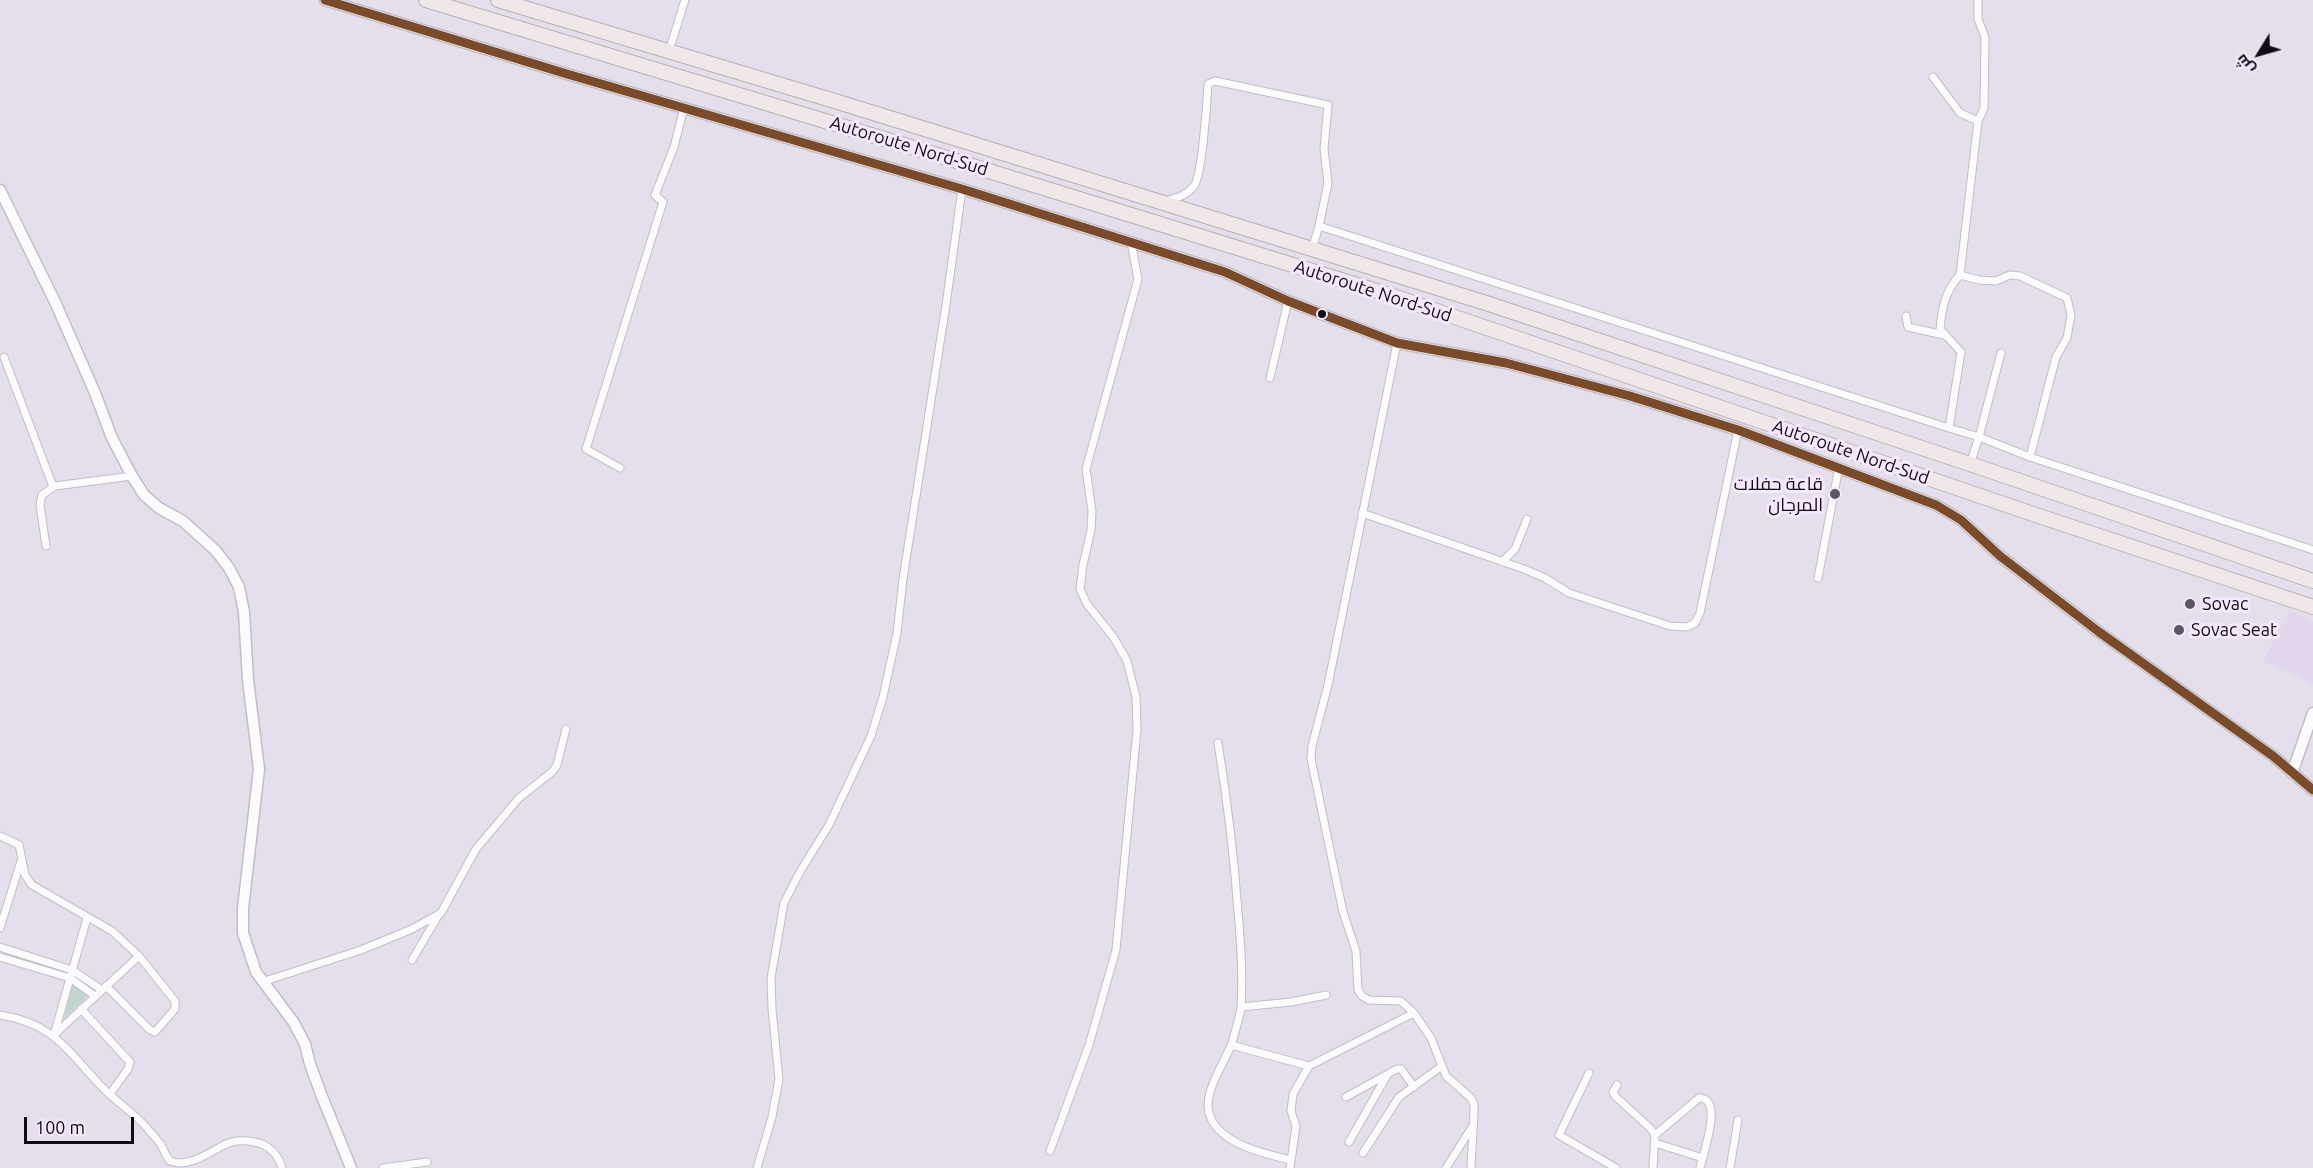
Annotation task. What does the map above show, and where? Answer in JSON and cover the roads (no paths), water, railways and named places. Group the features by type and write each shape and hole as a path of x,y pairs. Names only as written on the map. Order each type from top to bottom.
{"highway":[{"name":"Autoroute Nord-Sud","path":"426,0 938,154 1394,296 2313,607"},
{"name":"Autoroute Nord-Sud","path":"498,0 1162,202 1497,307 2313,581"}],"street":[{"path":"326,0 962,189 1225,272 1288,301 1397,343 1506,363 1630,396 1738,430 1936,505 1953,514 2019,572 2273,756 2313,790"},
{"path":"669,51 685,0"},
{"path":"1949,428 1961,352 1940,329 1942,305 1953,282 1960,275 1978,121 1984,108 1985,37 1978,20 1978,0"},
{"path":"1933,77 1959,113 1978,121"},
{"path":"1162,202 1182,197 1195,185 1201,167 1208,84 1215,81 1328,105 1324,149 1328,183 1312,249"},
{"path":"620,468 586,449 663,202 655,195 674,147 684,108"},
{"path":"757,1168 772,1118 779,1079 771,978 784,903 801,870 830,825 871,736 883,697 897,633 903,579 962,189"},
{"path":"0,190 56,304 112,438 132,476 144,495 159,508 183,521 216,551 239,586 244,612 248,680 259,769 243,908 243,933 249,955 262,982 303,1038 321,1094 351,1168"},
{"path":"1319,226 1979,437 2030,457 2313,550"},
{"path":"1050,1151 1089,1045 1116,950 1134,765 1137,730 1136,697 1127,661 1114,638 1087,604 1080,589 1091,530 1092,511 1086,469 1138,279 1131,242"},
{"path":"1960,275 1979,280 1996,281 2010,275 2020,276 2067,298 2071,315 2067,338 2056,357 2030,457"},
{"path":"1270,378 1288,301"},
{"path":"1906,316 1908,327 1944,335"},
{"path":"1397,343 1311,759 1342,912 1356,951 1358,990 1369,1000 1401,1001 1414,1013 1431,1038 1446,1076 1470,1097 1474,1104 1471,1168"},
{"path":"1970,464 2001,352"},
{"path":"4,357 55,486"},
{"path":"1362,513 1545,578 1569,593 1670,626 1687,627 1695,623 1700,613 1738,430"},
{"path":"1818,578 1839,467"},
{"path":"46,546 40,505 42,495 55,486 132,476"},
{"path":"1502,562 1515,549 1527,519"},
{"path":"2292,773 2313,713"},
{"path":"412,960 476,849 519,798 552,772 557,765 566,729"},
{"path":"1218,743 1234,863 1240,938 1241,1006 1231,1044 1214,1080 1208,1114 1217,1130 1227,1137 1265,1154 1291,1160"},
{"path":"0,836 19,845 25,875 32,885 112,931 139,956 175,1001 175,1009 155,1032 104,988 72,970 0,947"},
{"path":"0,928 21,861"},
{"path":"262,982 361,950 412,929 441,912"},
{"path":"54,1035 87,918"},
{"path":"54,1035 139,956"},
{"path":"0,957 70,978 95,996"},
{"path":"1241,1006 1291,1002 1326,995"},
{"path":"81,1010 130,1062 128,1069 110,1094"},
{"path":"1290,1168 1296,1126 1291,1111 1293,1094 1309,1066 1414,1013"},
{"path":"0,1015 15,1017 54,1035 110,1094 139,1119 159,1143 168,1159 179,1167 191,1166 223,1145 246,1140 269,1148 278,1157 282,1168"},
{"path":"1231,1044 1309,1066"},
{"path":"1363,1153 1399,1097 1442,1065"},
{"path":"1346,1097 1401,1069 1414,1087"},
{"path":"1589,1072 1559,1135 1616,1168"},
{"path":"1349,1142 1381,1084 1390,1073"},
{"path":"1617,1085 1614,1089 1615,1096 1650,1128 1655,1139 1653,1168"},
{"path":"1655,1139 1699,1098 1704,1097 1712,1106 1712,1116 1700,1168"},
{"path":"1730,1168 1738,1120"},
{"path":"1446,1168 1473,1126"},
{"path":"1655,1139 1702,1158"},
{"path":"383,1168 427,1162"}],"place":[{"name":"قاعة حفلات المرجان","path":"1835,494"},
{"name":"Sovac","path":"2190,604"},
{"name":"Sovac Seat","path":"2179,630"}]}
